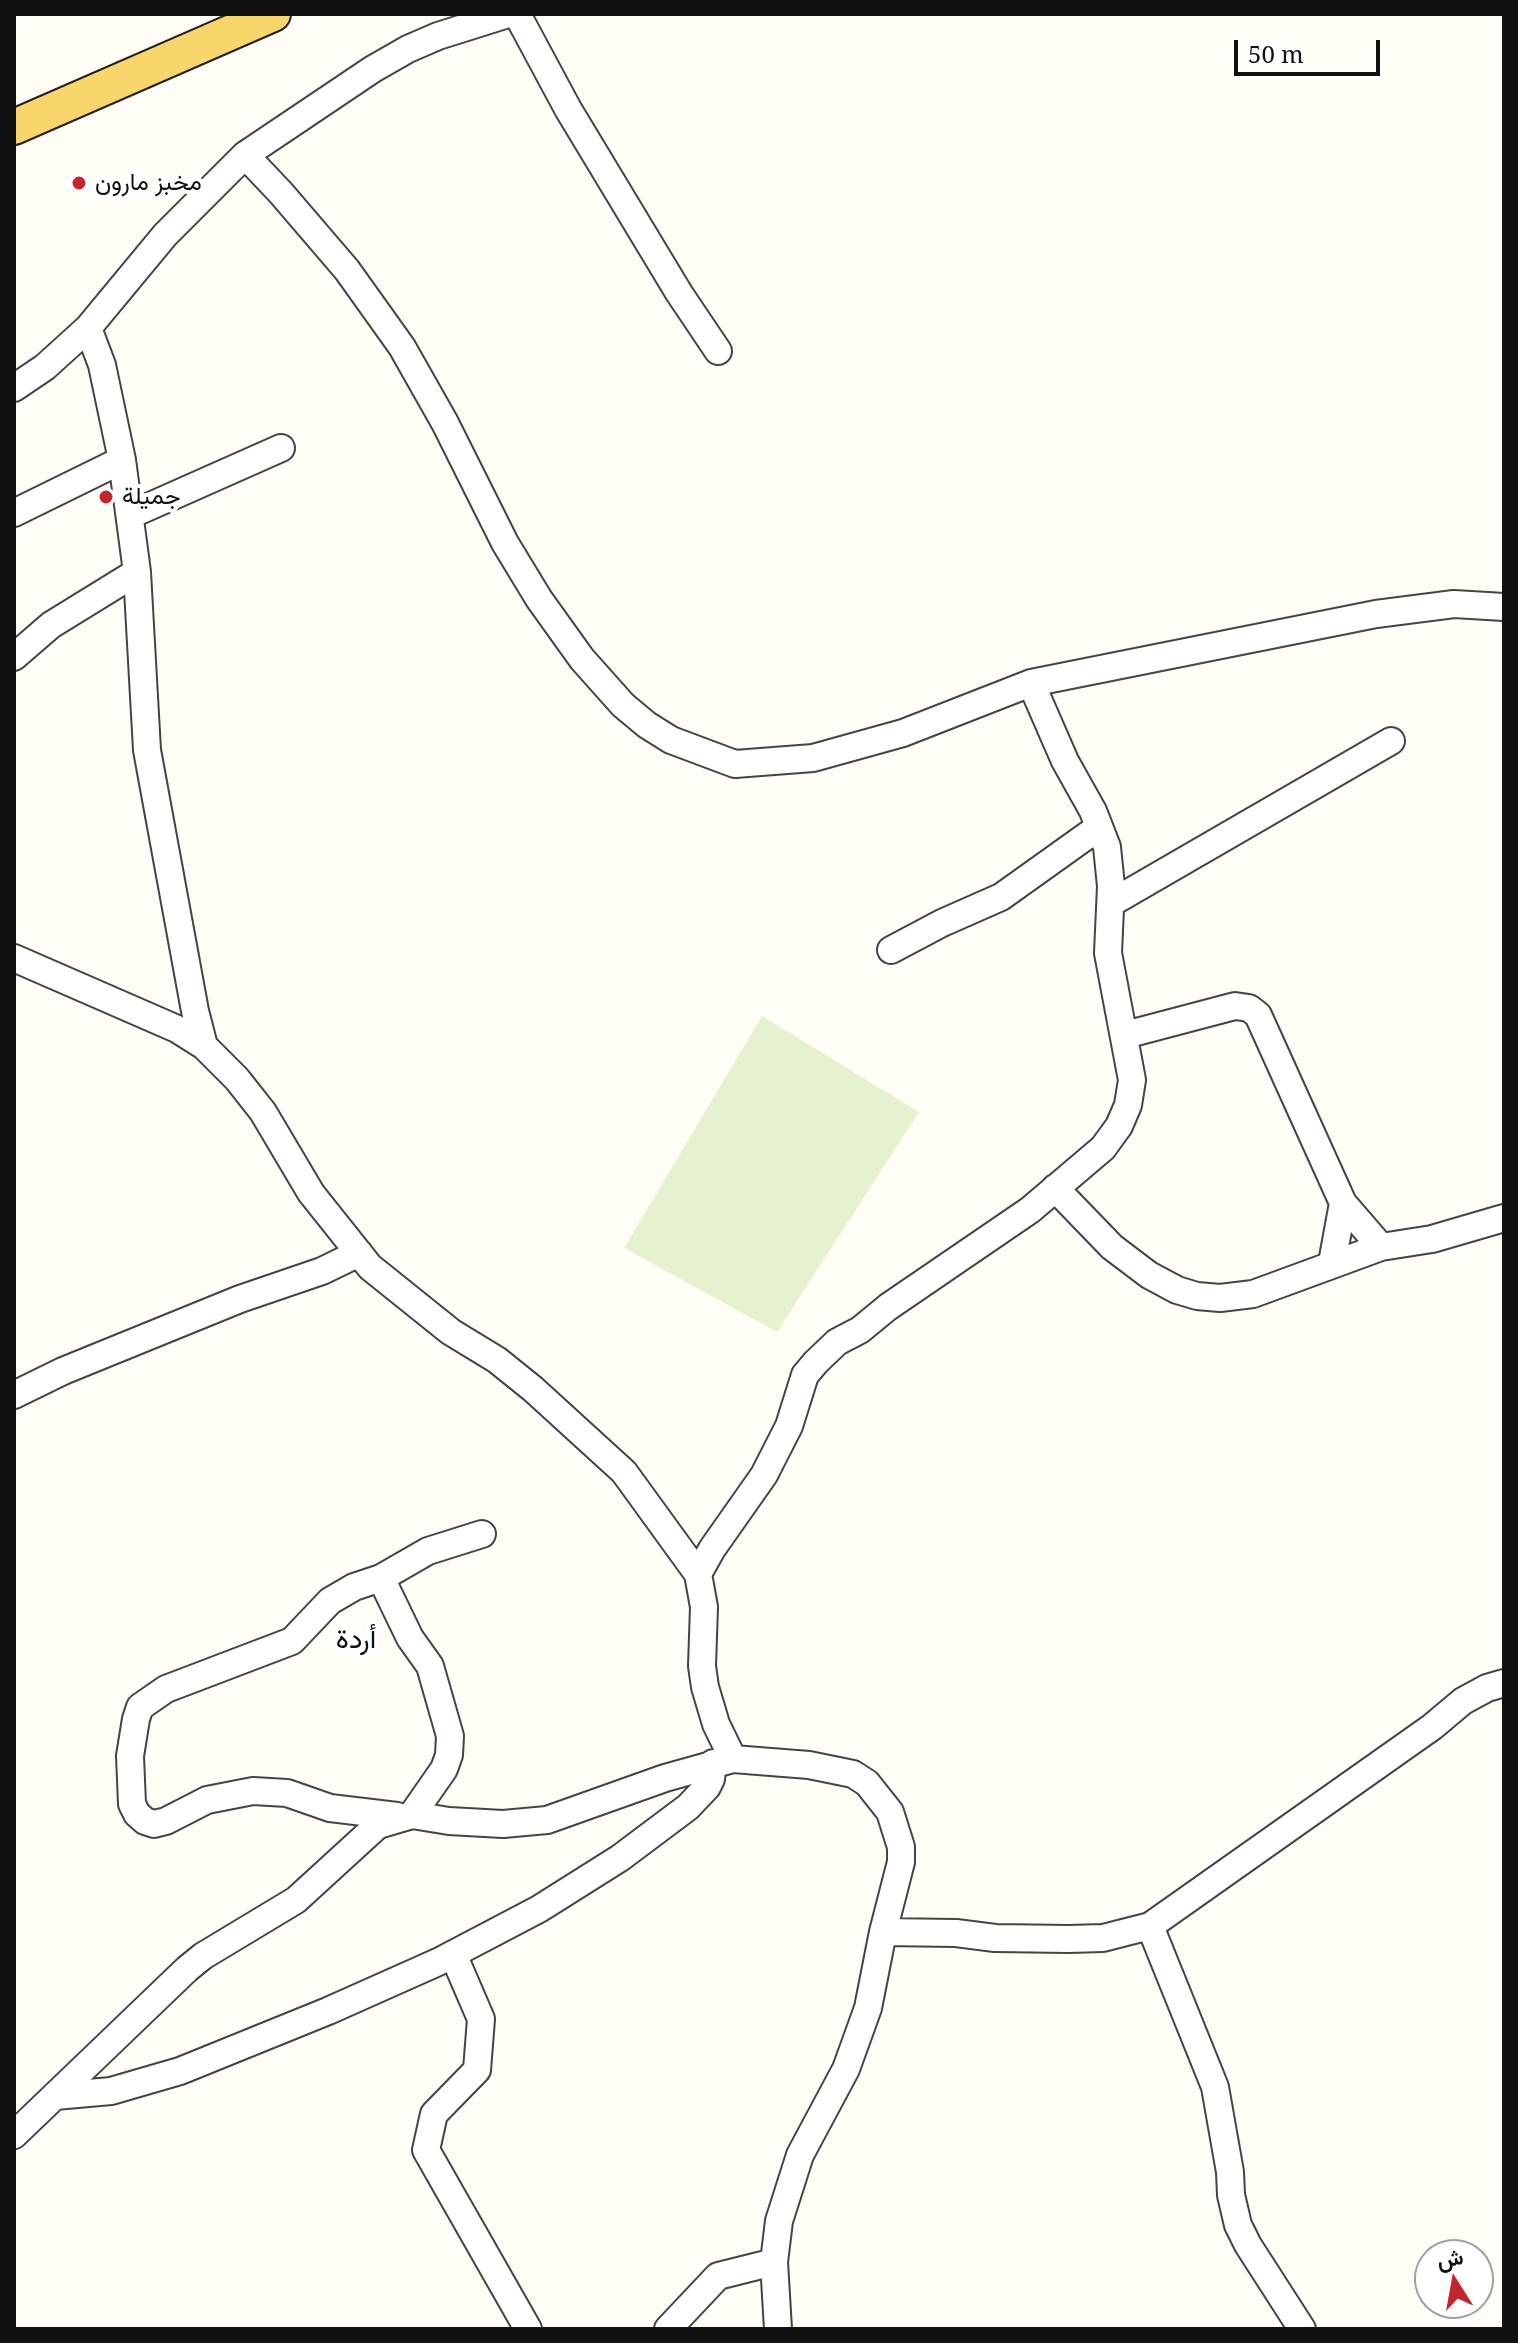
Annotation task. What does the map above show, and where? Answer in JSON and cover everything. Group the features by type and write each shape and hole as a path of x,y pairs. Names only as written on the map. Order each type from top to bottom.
{"main road":[{"path":"14,127 273,14"}],"street":[{"path":"14,388 45,367 88,328 165,235 245,155 408,49 508,14"},
{"path":"517,14 568,109 679,293 718,351"},
{"path":"245,155 340,262 385,323 421,381 488,513 539,599 600,680 623,705 671,740 735,764 813,758 903,733 1031,683 1376,614 1454,604 1504,607"},
{"path":"88,328 102,365 122,460 137,572 147,750 204,1046"},
{"path":"130,515 281,448"},
{"path":"14,513 122,460"},
{"path":"14,657 51,625 137,572"},
{"path":"698,1574 764,1475 789,1426 805,1375 816,1362 837,1342 860,1330 888,1307 1030,1210 1103,1148 1119,1126 1128,1105 1132,1080 1108,953 1110,865 1099,827 1065,761 1031,683"},
{"path":"1111,903 1391,741"},
{"path":"891,950 1001,897 1099,827"},
{"path":"14,958 177,1029 204,1046 237,1079 263,1112 311,1193 359,1253 388,1283 451,1332 497,1360 624,1472 698,1574 704,1607 702,1666 723,1761 707,1787 688,1807 620,1858 539,1909 453,1954 328,2011 180,2071 111,2091 55,2096"},
{"path":"1125,1035 1235,1006 1249,1008 1264,1024 1343,1203 1381,1247"},
{"path":"1055,1188 1112,1247 1149,1275 1177,1290 1220,1298 1253,1294 1381,1247 1432,1239 1504,1218"},
{"path":"1332,1263 1343,1203"},
{"path":"14,1395 63,1371 240,1299 322,1271 359,1253"},
{"path":"482,1534 428,1551 381,1578 354,1587 330,1601 292,1641 282,1646 185,1680 150,1698 140,1707 131,1740 132,1804 137,1814 154,1824 207,1800 253,1791 273,1792 301,1796 330,1808 503,1824 547,1820 723,1761 838,1769 867,1783 879,1795 896,1825 901,1847 898,1879 883,1932 868,2008 857,2041 846,2069 800,2155 779,2221 774,2262 778,2329"},
{"path":"14,2135 203,1956 296,1900 369,1831 406,1816 444,1769 449,1755 450,1736 430,1666 410,1638 381,1578"},
{"path":"883,1932 1081,1939 1126,1934 1150,1926 1432,1727 1463,1701 1504,1683"},
{"path":"1150,1926 1215,2087 1238,2225 1302,2329"},
{"path":"453,1954 481,2019 477,2070 434,2114 426,2150 528,2329"},
{"path":"668,2329 718,2276 774,2262"}],"green space":[{"path":"762,1016 919,1112 777,1332 624,1248"}],"place":[{"name":"مخبز مارون","path":"79,183"},
{"name":"جميلة","path":"106,497"}],"district":[{"name":"أردة","path":"356,1640"}]}
